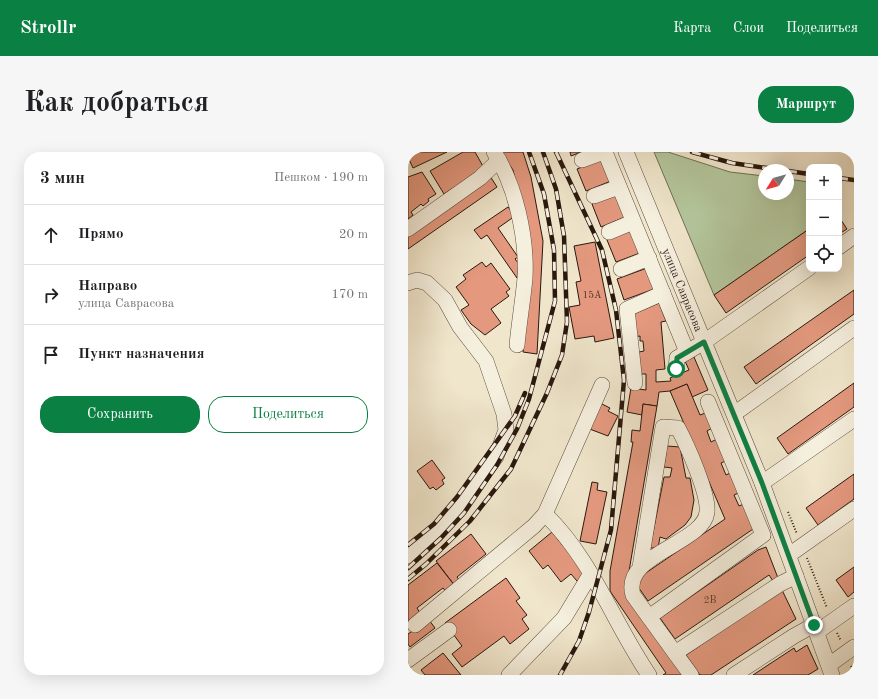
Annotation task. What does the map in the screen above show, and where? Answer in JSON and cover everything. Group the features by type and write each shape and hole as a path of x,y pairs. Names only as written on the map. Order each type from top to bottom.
{"street":[{"path":"582,160 604,152 687,352"},
{"name":"улица Саврасова","path":"626,152 762,483 831,670"},
{"path":"408,229 480,178 496,156 511,188 522,230 525,277 517,345"},
{"path":"594,196 619,187"},
{"path":"609,232 633,222"},
{"path":"842,245 854,236"},
{"path":"621,269 649,258"},
{"path":"676,369 677,358 704,342 806,270"},
{"path":"408,283 417,280 427,283 445,300 460,327 486,361 504,414 506,430 496,457 446,523 408,556"},
{"path":"635,383 627,309 663,293"},
{"path":"734,414 854,328"},
{"path":"415,625 534,526 545,514 602,385"},
{"path":"649,617 763,534 708,402"},
{"path":"762,483 854,419"},
{"path":"640,567 663,427 678,428 686,443 704,493 707,513 700,526 640,567 632,580 631,588 633,595 691,675"},
{"path":"789,555 854,509"},
{"path":"545,514 558,527 584,561 590,575 635,654 650,675"},
{"path":"509,675 564,618 590,575"},
{"path":"676,653 780,584 796,576"},
{"path":"734,675 794,636 816,628 854,606"},
{"path":"408,660 449,630"},
{"path":"831,670 854,647"}],"green space":[{"path":"654,152 668,152 730,172 758,175 758,200 794,200 794,180 806,182 806,231 714,295"}],"building":[{"path":"411,152 447,152 413,168 408,157 408,154"},
{"path":"463,152 475,152 484,168 444,194 430,171"},
{"path":"501,152 523,152 531,177 543,241 537,354 523,352 530,243 513,170"},
{"path":"570,152 581,152 571,156"},
{"path":"602,159 611,181 586,191 577,169"},
{"path":"422,172 436,194 428,199 429,201 423,206 421,204 411,212 413,215 408,219 408,177"},
{"path":"490,176 497,187 408,249 408,233"},
{"path":"616,194 625,217 601,227 592,204"},
{"path":"508,207 515,216 498,228 518,257 515,259 519,264 517,278 487,235 481,239 474,230"},
{"path":"842,222 847,229 842,232"},
{"path":"631,230 640,253 616,262 607,240"},
{"path":"806,231 806,257 726,313 714,295"},
{"path":"595,242 614,338 595,342 594,336 575,339 569,307 580,305 576,282 581,281 574,246"},
{"path":"482,262 486,267 491,263 510,289 506,292 509,296 491,309 501,323 485,335 471,324 461,310 469,305 456,287 466,279 463,275"},
{"path":"647,268 654,289 624,300 617,279"},
{"path":"854,290 854,314 756,384 744,367"},
{"path":"659,303 666,321 661,322 665,369 656,370 656,382 671,381 670,378 689,370 685,361 694,357 708,390 692,397 687,384 670,391 659,392 657,406 643,404 642,415 627,412 631,388 646,390 646,374 637,374 634,353 644,351 643,341 640,341 640,336 634,337 631,315"},
{"path":"854,383 854,407 788,454 777,438"},
{"path":"687,384 700,415 708,412 714,427 707,431 711,442 719,438 728,460 721,463 726,475 732,472 741,492 734,495 739,506 746,503 756,527 648,601 634,581 725,519 670,391"},
{"path":"600,403 610,408 608,411 618,416 608,436 587,428"},
{"path":"643,404 657,406 626,589 686,675 663,675 666,673 610,591 610,571 633,442 631,442 632,430 640,431"},
{"path":"667,446 680,447 686,478 690,478 694,500 691,517 685,525 666,539 660,537 658,548 650,548 664,477 670,477 672,468 664,467"},
{"path":"432,460 445,478 442,480 444,484 436,490 433,487 430,489 417,471"},
{"path":"854,474 854,499 818,525 806,508"},
{"path":"592,482 598,483 597,490 607,492 596,544 580,541"},
{"path":"552,532 586,574 577,581 571,574 561,582 548,565 543,569 529,551"},
{"path":"471,534 486,554 457,577 461,582 455,586 436,561"},
{"path":"766,547 778,578 773,581 769,575 675,639 660,618 758,550"},
{"path":"437,563 455,586 447,593 443,588 417,608 420,613 408,622 408,585"},
{"path":"854,567 854,592 848,597 836,580"},
{"path":"506,578 520,598 516,601 527,615 522,619 529,629 510,644 504,636 462,667 452,654 462,646 445,623"},
{"path":"782,590 796,619 711,675 700,675 686,655"},
{"path":"429,620 435,628 410,647 408,644 408,634"},
{"path":"807,645 818,669 808,675 753,675 794,648 796,652"},
{"path":"443,653 461,675 425,675 421,670"}],"railway":[{"path":"408,568 441,538 464,513 497,465 517,429 529,399 555,301 554,250 544,194 529,152"},
{"path":"408,579 426,564 470,521 511,469 547,393 562,355 567,322 564,236 556,189 543,152"},
{"path":"556,152 602,250 616,310 624,380 611,530 589,612 579,641 560,675"},
{"path":"692,152 732,163 758,167"},
{"path":"794,172 806,174"},
{"path":"842,178 854,180"},
{"path":"408,545 434,524 457,497 515,416 525,393"}],"route":[{"path":"676,369 677,358 704,342 762,483 814,625"}]}
